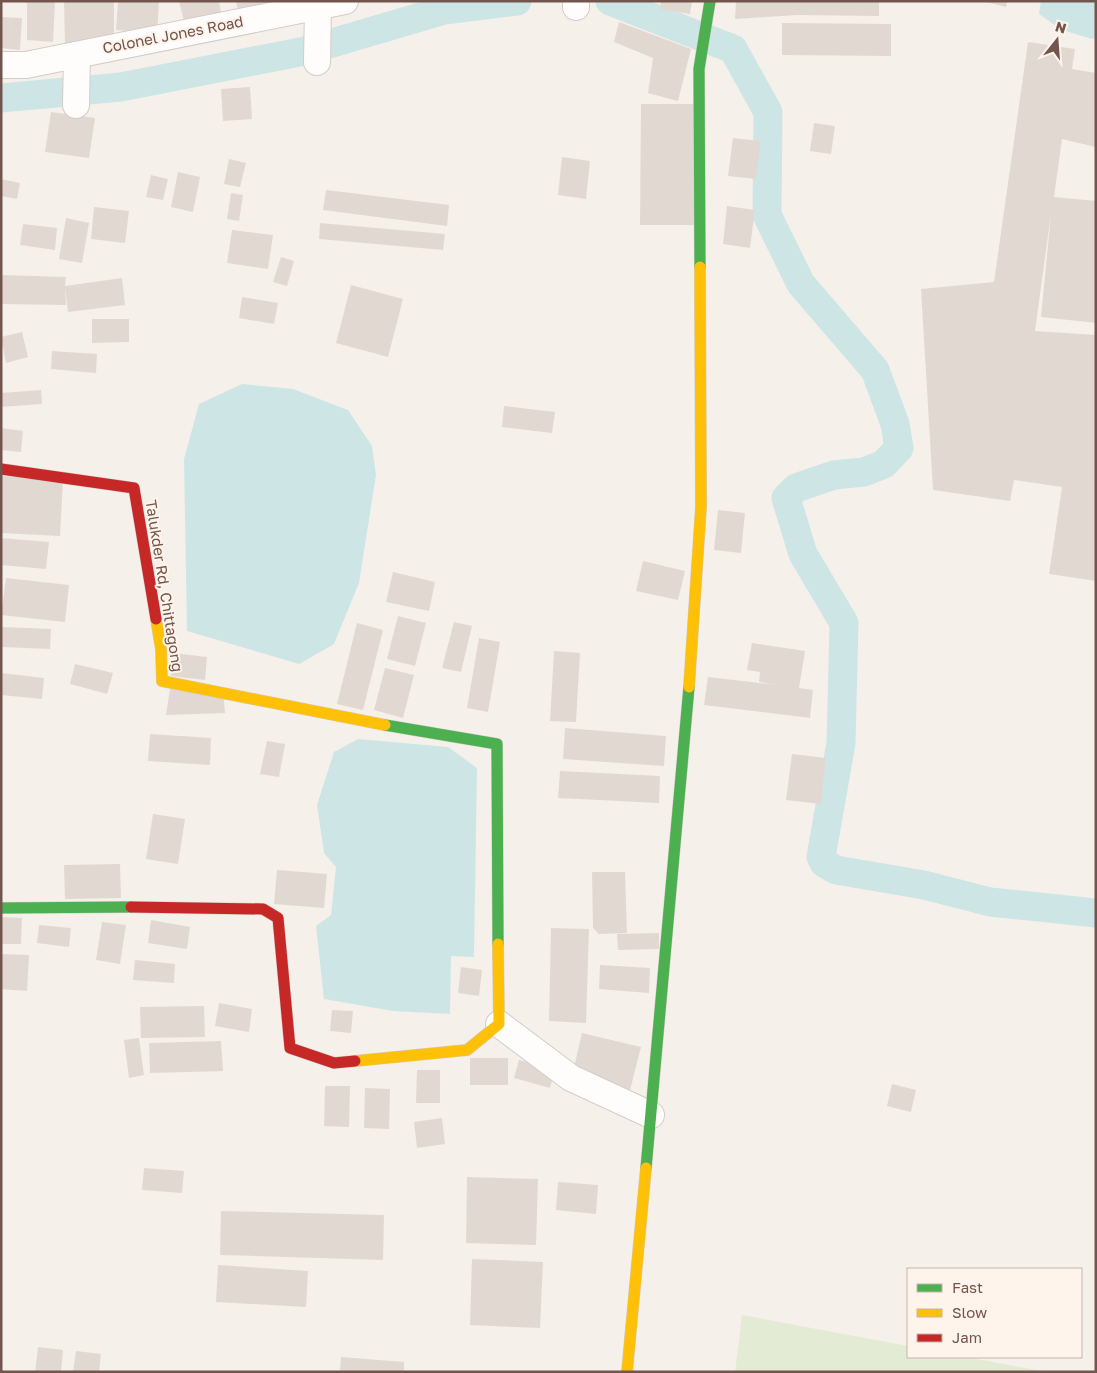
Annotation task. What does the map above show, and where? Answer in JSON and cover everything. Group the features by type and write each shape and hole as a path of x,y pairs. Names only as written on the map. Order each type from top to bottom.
{"street":[{"name":"Colonel Jones Road","path":"1,65 26,65 77,56 318,10 345,1"},
{"path":"627,1372 686,732 701,507 699,69 710,1"},
{"path":"317,62 318,10"},
{"path":"76,106 77,56"},
{"name":"Talukder Rd, Chittagong","path":"1,469 134,488 161,649 162,681 331,716 497,744 499,1024"},
{"path":"1,908 157,907 263,909 271,912 278,918 290,1048 334,1062 467,1050 499,1024 571,1078 651,1115"}],"green space":[{"path":"742,1315 907,1346 907,1358 971,1358 1047,1372 735,1372"}],"water":[{"path":"1041,1 1096,1 1096,38 1092,39 1062,30 1039,14"},
{"path":"242,384 293,389 348,410 372,446 376,475 359,583 334,644 299,664 187,631 184,459 199,404"},
{"path":"358,739 448,747 477,768 474,957 451,956 450,1014 393,1011 324,999 316,926 331,915 336,867 324,853 317,805 334,752"}],"building":[{"path":"22,1 55,1 53,42 27,40 27,3"},
{"path":"64,1 114,1 114,43 65,44"},
{"path":"118,1 159,1 157,33 116,30"},
{"path":"179,1 219,1 222,18 185,25"},
{"path":"236,1 276,1 277,7 239,15"},
{"path":"661,1 692,1 690,14 660,9"},
{"path":"736,1 879,1 879,16 797,15 735,19"},
{"path":"983,1 1007,1 1006,7"},
{"path":"1,17 22,18 20,50 1,48"},
{"path":"619,22 691,49 678,101 648,93 653,58 614,42"},
{"path":"782,23 891,24 891,56 782,55"},
{"path":"1028,42 1075,49 1072,69 1096,73 1096,147 1062,139 1054,197 1096,201 1096,323 1041,317 1051,214 1035,331 1096,335 1096,581 1049,574 1062,487 1014,480 1010,501 933,490 921,289 994,282"},
{"path":"250,87 252,119 223,121 221,89"},
{"path":"641,104 696,104 695,225 640,225"},
{"path":"51,112 95,118 89,158 45,152"},
{"path":"814,123 835,126 831,154 810,151"},
{"path":"733,138 761,141 756,179 728,176"},
{"path":"562,157 590,161 586,199 558,195"},
{"path":"229,159 246,163 240,187 224,184"},
{"path":"178,172 200,177 193,212 171,207"},
{"path":"151,175 168,179 163,200 146,197"},
{"path":"1,179 20,183 17,199 1,196"},
{"path":"326,190 449,205 447,226 323,210"},
{"path":"231,193 243,195 239,221 227,219"},
{"path":"727,206 755,210 750,248 723,244"},
{"path":"94,207 129,211 125,243 91,239"},
{"path":"66,218 89,223 82,263 59,259"},
{"path":"320,223 445,234 443,250 319,239"},
{"path":"23,224 57,228 55,250 20,245"},
{"path":"232,230 273,235 268,269 227,263"},
{"path":"281,257 294,261 287,286 273,282"},
{"path":"1,275 66,277 65,286 122,278 125,305 68,312 65,288 66,305 1,304"},
{"path":"351,285 403,299 388,357 336,343"},
{"path":"242,297 278,303 274,324 239,318"},
{"path":"92,319 129,319 129,342 92,343"},
{"path":"22,332 28,357 6,363 1,337"},
{"path":"52,351 97,354 96,373 51,369"},
{"path":"41,390 42,404 1,407 1,393"},
{"path":"504,406 555,412 552,433 502,427"},
{"path":"1,428 23,431 21,452 1,450"},
{"path":"1,476 63,479 60,536 1,533"},
{"path":"718,510 745,513 741,553 714,550"},
{"path":"1,538 49,542 46,569 1,565"},
{"path":"643,561 685,571 678,600 636,591"},
{"path":"393,572 435,582 429,611 386,602"},
{"path":"6,578 69,585 65,622 1,615"},
{"path":"398,616 426,623 415,666 387,659"},
{"path":"454,622 472,626 461,672 442,668"},
{"path":"357,623 383,630 363,710 337,704"},
{"path":"1,627 51,629 50,649 1,647"},
{"path":"479,638 500,642 488,712 467,708"},
{"path":"752,643 805,651 799,688 813,690 810,718 704,705 708,677 778,685 759,682 760,672 747,670"},
{"path":"554,651 580,653 576,722 550,721"},
{"path":"173,653 207,657 205,680 171,676"},
{"path":"75,664 113,673 107,694 70,684"},
{"path":"385,668 414,675 403,718 374,710"},
{"path":"1,673 44,678 42,699 1,695"},
{"path":"170,689 223,690 225,713 166,715"},
{"path":"565,728 666,736 664,766 563,759"},
{"path":"150,734 211,738 210,765 148,761"},
{"path":"267,741 285,744 279,777 260,774"},
{"path":"792,754 826,758 821,804 786,800"},
{"path":"560,771 660,776 659,803 558,798"},
{"path":"153,814 185,819 178,864 146,859"},
{"path":"120,864 121,898 65,899 64,865"},
{"path":"277,870 327,874 324,908 274,904"},
{"path":"592,872 625,872 627,933 599,934 593,928"},
{"path":"1,917 22,918 21,944 1,944"},
{"path":"151,920 190,927 187,949 148,943"},
{"path":"102,922 126,925 120,964 96,960"},
{"path":"39,925 71,928 69,947 37,943"},
{"path":"551,928 589,929 586,1023 549,1021"},
{"path":"659,933 659,949 618,950 617,934"},
{"path":"1,954 29,955 27,991 1,989"},
{"path":"135,960 175,964 174,983 133,980"},
{"path":"600,965 650,968 649,993 599,989"},
{"path":"461,967 482,970 479,996 458,993"},
{"path":"219,1003 252,1009 249,1032 215,1026"},
{"path":"204,1006 205,1037 141,1038 140,1007"},
{"path":"332,1010 353,1011 351,1033 330,1031"},
{"path":"582,1033 641,1047 630,1090 572,1076"},
{"path":"139,1038 144,1075 129,1078 124,1040"},
{"path":"221,1041 223,1071 150,1073 149,1043"},
{"path":"470,1058 508,1058 508,1085 470,1085"},
{"path":"519,1060 555,1070 550,1088 514,1078"},
{"path":"417,1070 440,1070 440,1103 416,1103"},
{"path":"892,1084 916,1090 911,1112 887,1106"},
{"path":"325,1086 350,1086 349,1127 324,1126"},
{"path":"365,1088 390,1089 389,1129 364,1128"},
{"path":"442,1118 445,1144 417,1148 414,1122"},
{"path":"144,1168 184,1171 182,1193 142,1190"},
{"path":"467,1177 538,1179 536,1245 466,1243"},
{"path":"558,1182 598,1185 596,1214 556,1210"},
{"path":"221,1211 384,1215 383,1260 220,1255"},
{"path":"472,1259 543,1262 540,1328 470,1325"},
{"path":"218,1265 308,1271 306,1307 216,1302"},
{"path":"38,1347 63,1350 61,1372 35,1372"},
{"path":"76,1351 101,1354 99,1372 73,1372"},
{"path":"341,1357 404,1362 404,1372 340,1372"}],"waterway":[{"path":"1,98 121,87 305,51 444,10 517,1"},
{"path":"610,1 733,49 768,112 767,215 801,284 875,370 895,424 899,448 884,464 864,472 834,475 796,488 786,498 803,554 844,623 841,743 821,857 824,863 836,870 924,885 990,902 1096,913"}],"traffic: fast":[{"path":"700,267 699,69 710,1"},
{"path":"646,1168 689,687"},
{"path":"385,725 497,744 498,944"},
{"path":"1,908 131,907"}],"traffic: slow":[{"path":"689,687 701,507 700,267"},
{"path":"156,619 161,649 162,681 385,725"},
{"path":"355,1061 467,1050 499,1024 498,944"},
{"path":"627,1372 646,1168"}],"traffic: jam":[{"path":"1,469 134,488 156,619"},
{"path":"131,907 263,909 278,918 290,1048 334,1063 355,1061"}]}
